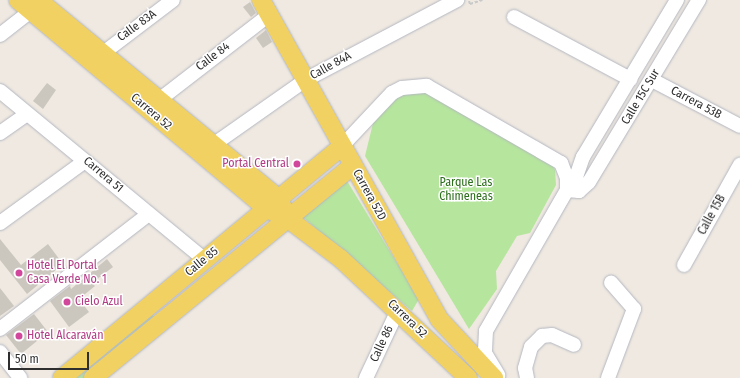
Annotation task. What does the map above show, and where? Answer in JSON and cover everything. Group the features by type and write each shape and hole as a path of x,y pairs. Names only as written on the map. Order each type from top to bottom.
{"main road":[{"name":"Carrera 52","path":"35,3 102,54 213,145 287,218 398,310 468,378"},
{"name":"Carrera 52","path":"35,3 273,204"},
{"name":"Carrera 52D","path":"265,7 439,319 494,378"},
{"name":"Calle 85","path":"62,378 342,146"},
{"name":"Calle 85","path":"92,378 352,165"}],"street":[{"name":"Calle 83A","path":"102,54 173,0"},
{"name":"Calle 84A","path":"213,145 307,80 455,0"},
{"name":"Calle 15C Sur","path":"501,378 485,353 486,331 573,191 583,157 676,0"},
{"name":"Calle 15C Sur","path":"573,191 589,182 699,0"},
{"path":"0,34 35,3"},
{"name":"Calle 84","path":"159,100 265,7"},
{"path":"514,17 630,79"},
{"name":"Carrera 53B","path":"652,80 740,126"},
{"path":"342,146 392,93 402,88 427,86 561,163 570,164 583,157"},
{"name":"Carrera 51","path":"0,91 205,260"},
{"path":"0,134 27,114"},
{"path":"0,223 85,160"},
{"path":"561,163 573,191"},
{"name":"Calle 15B","path":"684,265 740,165"},
{"path":"0,329 149,214"},
{"path":"608,378 633,315 631,303 611,283"},
{"name":"Calle 86","path":"366,378 398,310"},
{"path":"527,378 525,368 531,347 542,336 552,335 574,345"},
{"path":"0,352 20,378"}],"path":[{"path":"468,0 470,4 482,0"}],"green space":[{"name":"Parque Las Chimeneas","path":"428,91 549,158 555,170 556,185 530,233 517,236 496,271 497,289 469,329 365,156 376,111 398,93"},
{"path":"344,176 419,299 412,311 298,213"},
{"path":"151,313 157,321 86,378 71,378"}],"building":[{"path":"250,2 256,13 251,17 243,7"},
{"path":"266,30 272,42 263,48 256,38"},
{"path":"47,83 56,90 43,109 33,101"},
{"path":"0,239 21,265 48,244 63,264 27,294 0,260"},
{"path":"107,259 113,267 92,283 95,286 79,299 89,312 69,327 50,301 70,286 71,289"},
{"path":"0,288 14,306 0,316"},
{"path":"34,314 48,332 21,354 6,335"}],"place":[{"name":"Portal Central","path":"297,164"},
{"name":"Hotel El Portal Casa Verde No. 1","path":"19,273"},
{"name":"Cielo Azul","path":"67,302"},
{"name":"Hotel Alcaraván","path":"19,336"}]}
